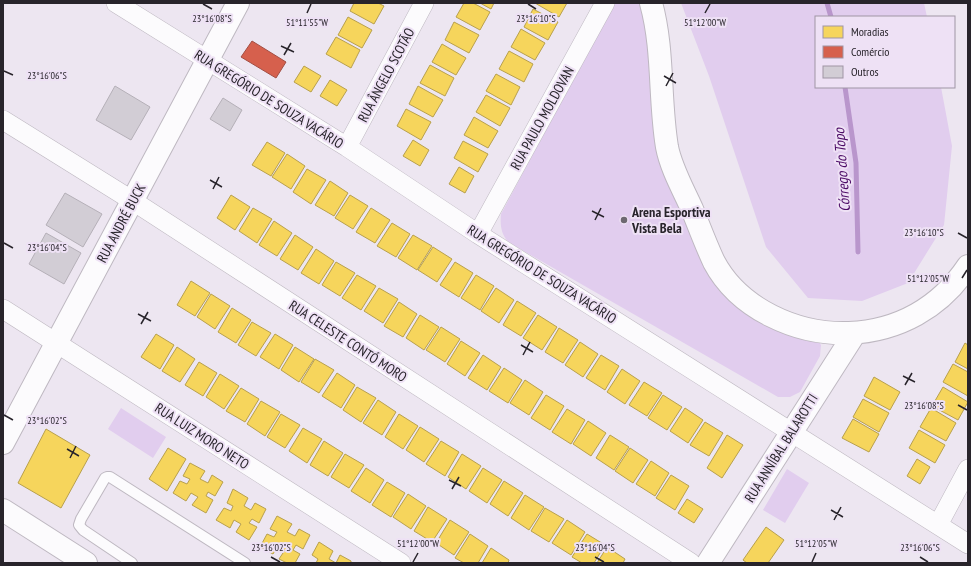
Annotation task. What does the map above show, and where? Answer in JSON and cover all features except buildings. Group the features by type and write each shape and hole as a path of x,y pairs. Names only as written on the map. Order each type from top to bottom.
{"street":[{"name":"RUA GREGÓRIO DE SOUZA VACÁRIO","path":"116,3 347,147 478,234 968,544"},
{"name":"RUA ANDRÉ BUCK","path":"3,443 238,3"},
{"name":"RUA ÂNGELO SCOTÃO","path":"347,147 424,3"},
{"name":"RUA PAULO MOLDOVAN","path":"478,234 605,3"},
{"path":"651,3 658,38 668,148 671,160 715,262 727,280 743,297 761,310 779,320 795,326 835,334 855,333 889,327 923,311 941,298 968,266"},
{"name":"RUA CELESTE CONTÓ MORO","path":"3,120 132,201 691,563"},
{"name":"RUA LUIZ MORO NETO","path":"3,309 401,563"},
{"name":"RUA ANNÍBAL BALAROTTI","path":"708,563 855,333"},
{"path":"938,525 968,469"},
{"path":"3,510 86,563"}],"lane":[{"path":"132,563 83,530 79,525 81,519 107,477 110,477 245,563"}],"shaded area":[{"path":"616,3 645,3 655,68 710,271 816,338 821,345 820,356 800,392 790,397 778,397 508,242 502,232 501,214 613,5"},
{"path":"681,3 924,3 927,16 815,16 815,88 941,88 952,146 944,225 908,283 862,301 808,298 766,247 709,76"},
{"path":"121,408 166,437 153,458 108,429"},
{"path":"787,469 809,483 785,523 763,510"}],"waterway":[{"name":"Córrego do Topo","path":"827,3 831,16"},
{"name":"Córrego do Topo","path":"845,88 856,163 858,252"}],"place":[{"name":"Arena Esportiva Vista Bela","path":"624,220"}]}
